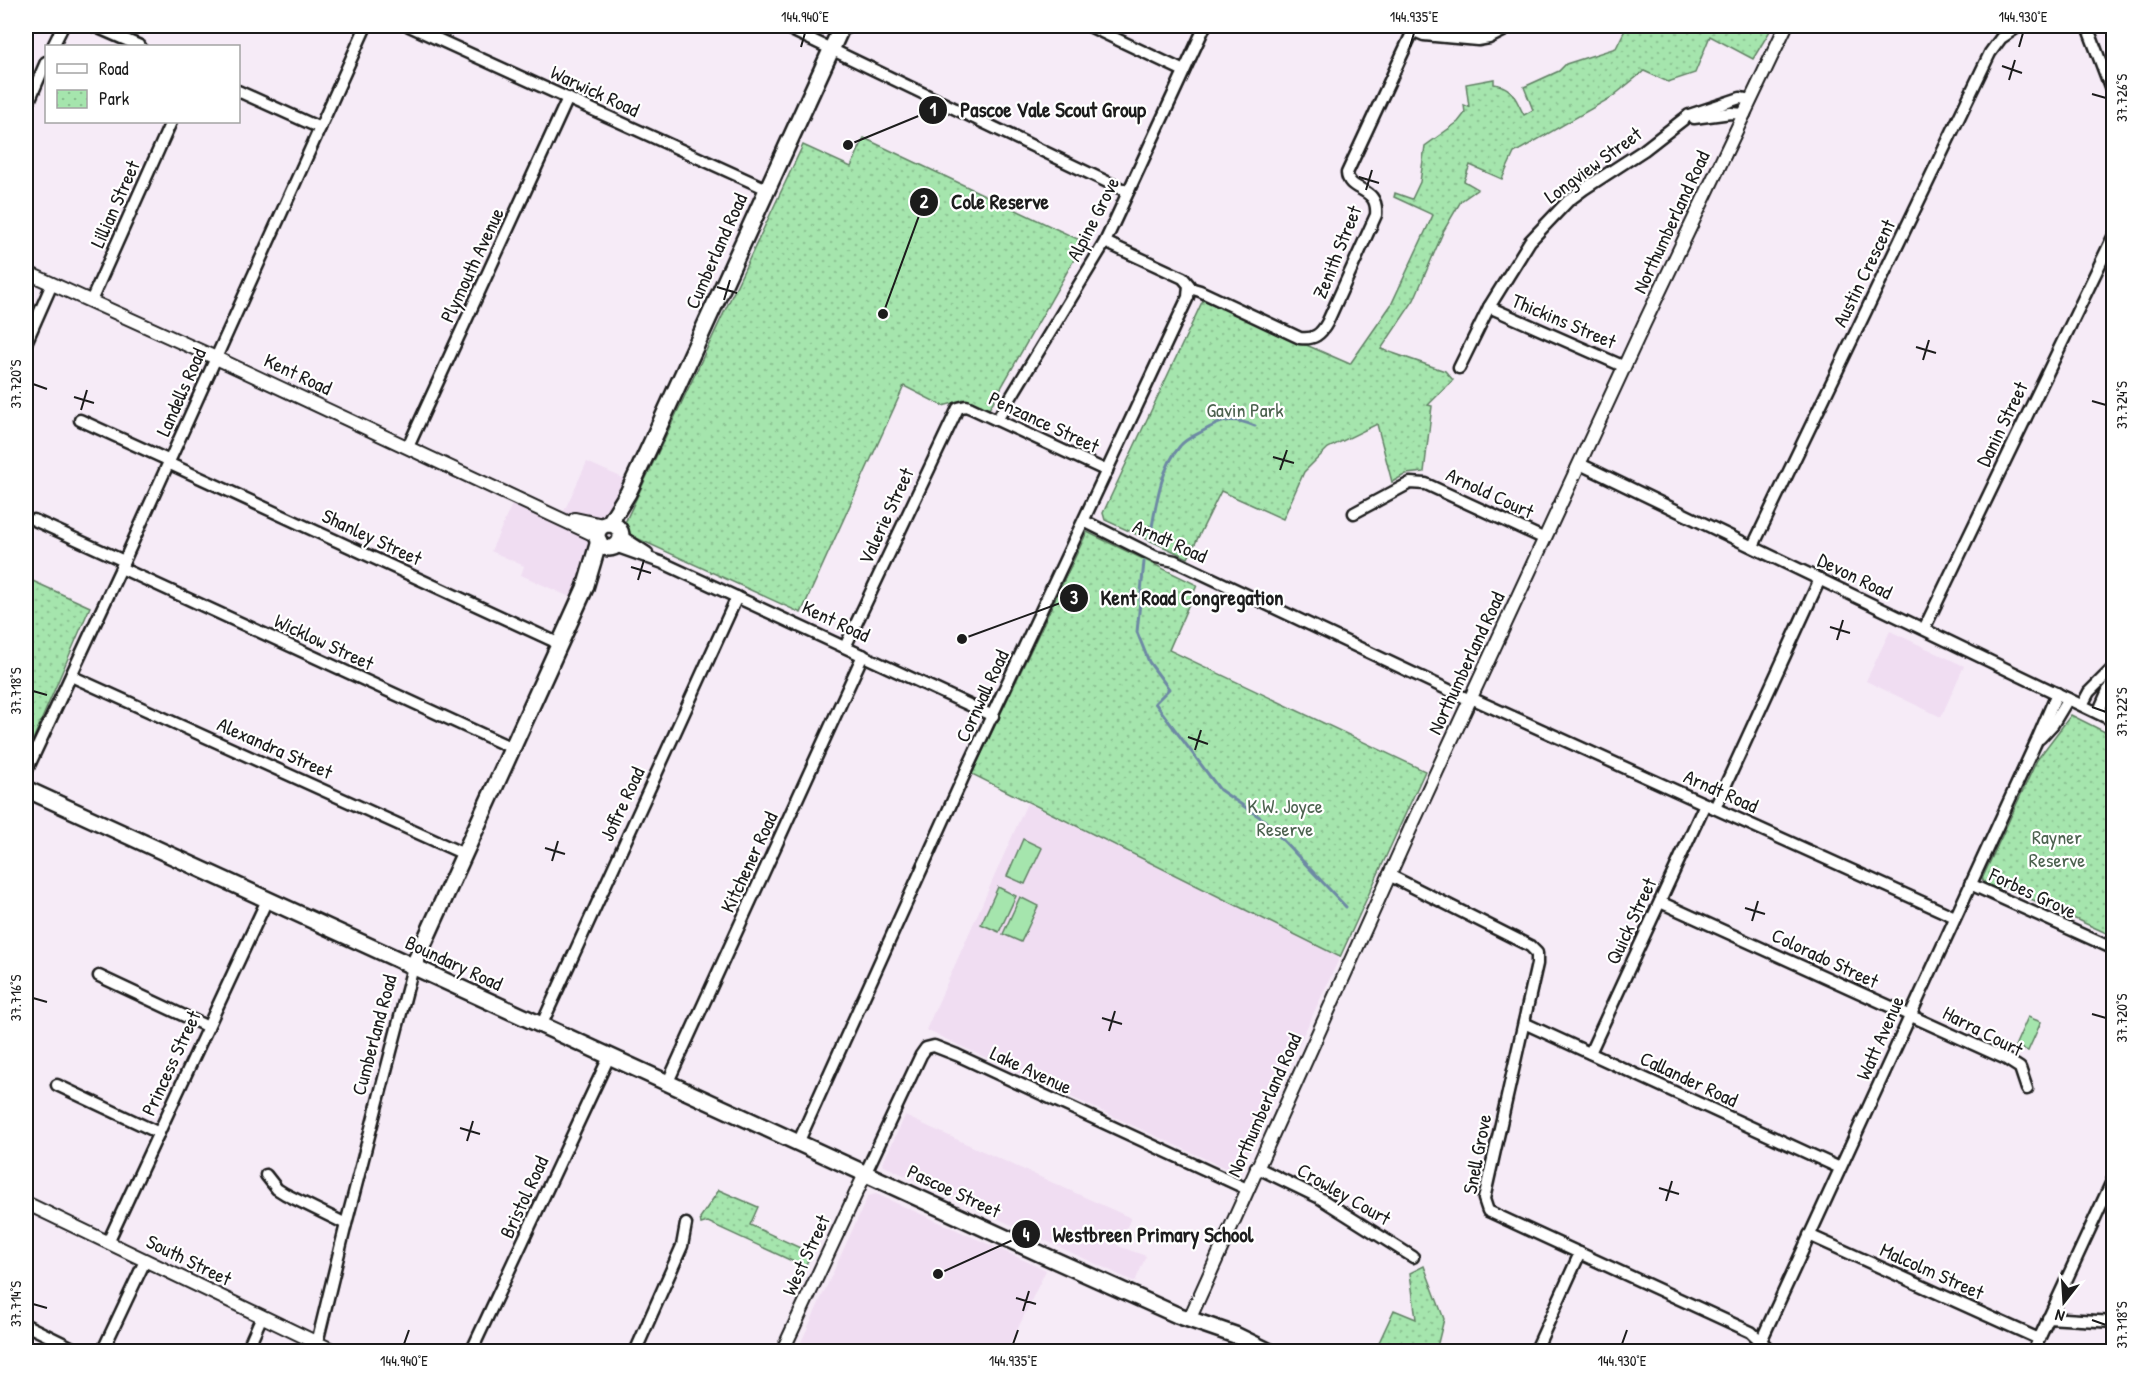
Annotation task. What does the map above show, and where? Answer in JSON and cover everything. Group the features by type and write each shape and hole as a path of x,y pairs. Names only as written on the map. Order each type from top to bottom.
{"main road":[{"name":"Cumberland Road","path":"413,967 842,26"},
{"name":"Boundary Road","path":"26,789 866,1174"},
{"name":"Pascoe Street","path":"866,1174 1189,1320 1231,1333 1270,1352"}],"street":[{"path":"54,45 63,26"},
{"path":"94,26 138,45"},
{"name":"Landells Road","path":"26,772 123,564 366,26"},
{"name":"Warwick Road","path":"409,26 767,189"},
{"path":"783,26 1128,192"},
{"path":"1089,26 1184,71"},
{"name":"Alpine Grove","path":"997,420 1105,242 1205,26"},
{"path":"1402,26 1424,35 1478,40 1489,38 1513,26"},
{"name":"Northumberland Road","path":"1189,1320 1389,875 1786,26"},
{"name":"Austin Crescent","path":"1753,546 1990,53 2001,38 2019,26"},
{"path":"2086,26 2114,97"},
{"name":"Zenith Street","path":"1190,288 1300,338 1309,339 1320,334 1376,215 1375,202 1372,197 1352,184 1347,173 1413,31"},
{"path":"26,108 45,64"},
{"path":"240,92 320,128"},
{"name":"Plymouth Avenue","path":"408,447 568,98"},
{"name":"Longview Street","path":"1459,368 1489,308 1530,241 1560,209 1584,189 1644,150 1689,115 1740,98 1751,100"},
{"name":"Longview Street","path":"1682,122 1699,117 1745,114"},
{"name":"Lillian Street","path":"91,301 171,123"},
{"name":"Danin Street","path":"1924,629 2114,235"},
{"path":"1105,242 1176,274 1187,282 1190,288"},
{"name":"Kent Road","path":"26,272 553,514 609,536 993,716"},
{"path":"26,344 52,284"},
{"name":"Cornwall Road","path":"798,1143 993,716 1186,302 1190,288"},
{"name":"Thickins Street","path":"1489,308 1625,367"},
{"name":"Penzance Street","path":"966,406 1107,471"},
{"name":"Valerie Street","path":"845,647 953,416 958,408 966,406"},
{"name":"Shanley Street","path":"80,420 560,644"},
{"name":"Devon Road","path":"1580,464 2114,721"},
{"name":"Arnold Court","path":"1354,513 1410,483 1426,483 1545,539"},
{"name":"Wicklow Street","path":"34,520 512,748"},
{"name":"Arndt Road","path":"1084,521 1156,557 1174,561 1471,699 1955,917"},
{"name":"Quick Street","path":"1590,1053 1660,902 1710,806 1820,579"},
{"name":"Joffre Road","path":"541,1026 737,597"},
{"name":"Kitchener Road","path":"667,1083 863,655"},
{"path":"2082,705 2089,692 2114,667"},
{"name":"Alexandra Street","path":"71,676 464,854"},
{"path":"2098,713 2114,677"},
{"name":"Watt Avenue","path":"1756,1352 2057,693"},
{"name":"Watt Avenue","path":"2037,740 2053,724 2068,699"},
{"name":"Snell Grove","path":"1389,875 1534,950 1538,958 1484,1199 1485,1206 1491,1213 1751,1332 1775,1352"},
{"name":"Forbes Grove","path":"1970,884 2114,949"},
{"name":"Princess Street","path":"108,1242 267,900"},
{"name":"Colorado Street","path":"1660,902 1910,1016"},
{"name":"Cumberland Road","path":"317,1343 413,967"},
{"path":"99,976 208,1027"},
{"name":"Harra Court","path":"1910,1016 2015,1064 2022,1072 2027,1089"},
{"name":"Callander Road","path":"1524,1023 1840,1168"},
{"name":"Lake Avenue","path":"866,1174 921,1055 926,1048 934,1046 1247,1189"},
{"name":"Bristol Road","path":"471,1352 609,1057"},
{"path":"57,1085 159,1133"},
{"name":"Crowley Court","path":"1256,1167 1318,1197 1413,1257"},
{"name":"West Street","path":"782,1352 866,1174"},
{"path":"266,1175 285,1194 346,1224"},
{"path":"2033,1352 2111,1188 2114,1177"},
{"name":"South Street","path":"26,1203 336,1352"},
{"path":"635,1352 682,1246 686,1224"},
{"name":"Malcolm Street","path":"1809,1235 2039,1339"},
{"path":"1535,1352 1580,1253"},
{"path":"102,1352 146,1261"},
{"path":"246,1352 262,1316"},
{"path":"2048,1318 2114,1322"},
{"path":"26,1325 81,1352"}],"shaded area":[{"path":"587,462 625,479 572,598 521,575 524,566 491,551 513,502 560,520"},
{"path":"1890,631 1964,666 1941,717 1866,681"},
{"path":"1027,803 1340,957 1238,1174 926,1030"},
{"path":"905,1116 1131,1218 1118,1246 1146,1256 1135,1282 882,1165"},
{"path":"876,1194 1046,1270 1007,1351 797,1351 868,1196"}],"green space":[{"name":"Gavin Park","path":"1627,26 1773,26 1753,59 1710,36 1695,73 1668,82 1644,71 1612,97 1514,153 1502,179 1470,165 1464,181 1478,189 1461,201 1444,230 1414,300 1381,349 1445,371 1453,380 1428,405 1432,406 1424,472 1406,474 1392,482 1377,424 1328,448 1304,472 1283,519 1221,491 1188,558 1105,520 1103,513 1203,300 1350,364 1391,305 1433,215 1394,197 1395,193 1412,199 1420,182 1425,146 1458,122 1465,113 1464,105 1469,107 1466,84 1494,79 1494,84 1510,91 1524,115 1533,110 1524,87 1559,71 1566,64 1616,48"},
{"path":"864,138 1084,242 989,409 964,400 943,406 904,386 801,613 621,531 803,145 851,167"},
{"name":"K.W. Joyce Reserve","path":"1087,532 1197,585 1169,650 1425,771 1340,957 972,774"},
{"path":"26,578 90,607 26,756"},
{"name":"Rayner Reserve","path":"2071,715 2113,736 2113,936 2002,886 1997,889 1982,879 2037,760"},
{"path":"1023,839 1042,848 1025,884 1007,876"},
{"path":"998,887 1016,896 999,932 981,924"},
{"path":"1020,897 1038,906 1021,942 1003,934"},
{"path":"2028,1017 2041,1022 2028,1051 2015,1046"},
{"path":"719,1190 758,1207 750,1225 811,1253 805,1267 708,1222 701,1224 700,1218"},
{"path":"1424,1266 1444,1319 1436,1351 1375,1351 1394,1310 1416,1319 1410,1273"}],"waterway":[{"path":"1150,538 1163,478 1173,456 1182,444 1223,422 1234,420 1255,426"},
{"path":"1144,562 1137,632 1149,662 1169,689 1155,703 1220,790 1264,820 1346,907"}],"place":[{"name":"Pascoe Vale Scout Group","path":"848,145"},
{"name":"Cole Reserve","path":"883,314"},
{"name":"Kent Road Congregation","path":"962,639"},
{"name":"Westbreen Primary School","path":"938,1274"}]}
